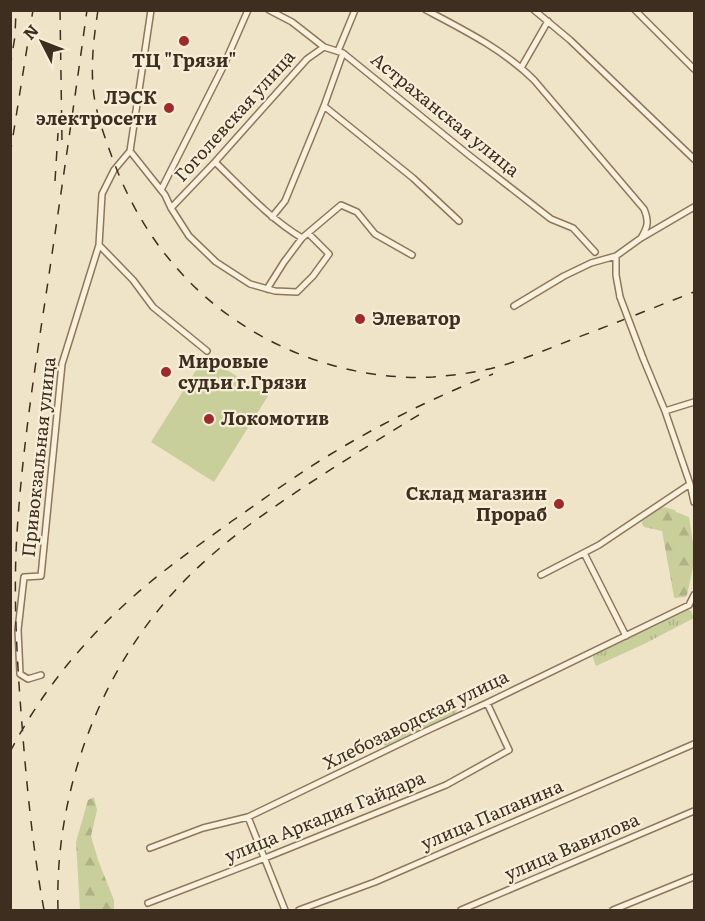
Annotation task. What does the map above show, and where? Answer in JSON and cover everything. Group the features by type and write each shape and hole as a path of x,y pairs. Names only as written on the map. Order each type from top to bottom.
{"street":[{"path":"151,10 130,151 165,195 189,236 216,262 250,284 275,291 297,292 313,276 329,254 308,234"},
{"path":"161,190 223,67 248,10"},
{"name":"Астраханская улица","path":"269,10 292,22 324,47 340,52 551,219 573,228 595,252"},
{"path":"272,217 285,201 324,106 355,10"},
{"path":"426,10 462,29 521,68 534,80 644,209 647,229 641,238"},
{"path":"534,10 570,40 694,159"},
{"path":"635,10 694,69"},
{"path":"521,68 548,21"},
{"name":"Гоголевская улица","path":"171,208 307,59 324,47"},
{"path":"324,106 413,178 459,221"},
{"name":"Привокзальная улица","path":"41,675 28,679 20,674 18,630 24,577 41,576 62,364 99,245 102,194 114,170 130,151"},
{"path":"215,162 272,217 302,238"},
{"path":"267,289 302,238 340,205 357,212 375,234 412,255"},
{"path":"514,306 564,276 591,263 616,256 641,238 694,207"},
{"path":"647,217 653,223 664,225"},
{"path":"99,245 133,280 153,307 207,351"},
{"path":"616,256 615,275 620,297 665,411 692,489 694,502"},
{"path":"665,411 694,402"},
{"path":"541,576 602,543 692,489"},
{"path":"584,553 626,636"},
{"path":"694,595 689,605 694,612"},
{"name":"Хлебозаводская улица","path":"150,848 203,828 248,817 689,605"},
{"name":"улица Аркадия Гайдара","path":"148,903 446,785 509,750 487,703"},
{"name":"улица Папанина","path":"299,910 375,882 694,744"},
{"name":"улица Вавилова","path":"460,910 694,811"},
{"path":"248,817 285,910"},
{"path":"613,910 694,876"}],"green space":[{"name":"Локомотив","path":"205,356 268,396 214,482 151,442"},
{"path":"663,507 689,517 694,550 693,567 685,597 674,597 662,531 644,527 642,524 642,521"},
{"path":"686,609 691,611 694,618 596,666 593,655"},
{"path":"456,705 456,713 385,746 382,740"},
{"path":"94,797 97,810 91,836 114,900 114,910 80,910 76,842 88,800"}],"railway":[{"path":"10,68 16,10"},
{"path":"10,155 33,10"},
{"path":"60,10 62,142"},
{"path":"44,910 27,787 23,737 16,632 16,552 36,359 87,10"},
{"path":"98,10 92,68 96,105 118,172 138,214 165,254 200,292 228,315 259,335 291,351 361,372 397,377 433,377 469,373 522,359 694,292"},
{"path":"55,181 58,133"},
{"path":"10,752 34,711 75,655 107,621 163,572 332,453 399,416 493,374"},
{"path":"58,910 59,862 66,814 77,766 94,720 115,675 141,634 171,595 205,561 237,534 306,486 422,413"}],"place":[{"name":"ТЦ \"Грязи\"","path":"184,41"},
{"name":"ЛЭСК электросети","path":"169,108"},
{"name":"Элеватор","path":"360,319"},
{"name":"Мировые судьи г.Грязи","path":"166,372"},
{"name":"Локомотив","path":"209,419"},
{"name":"Склад магазин Прораб","path":"559,504"}]}
